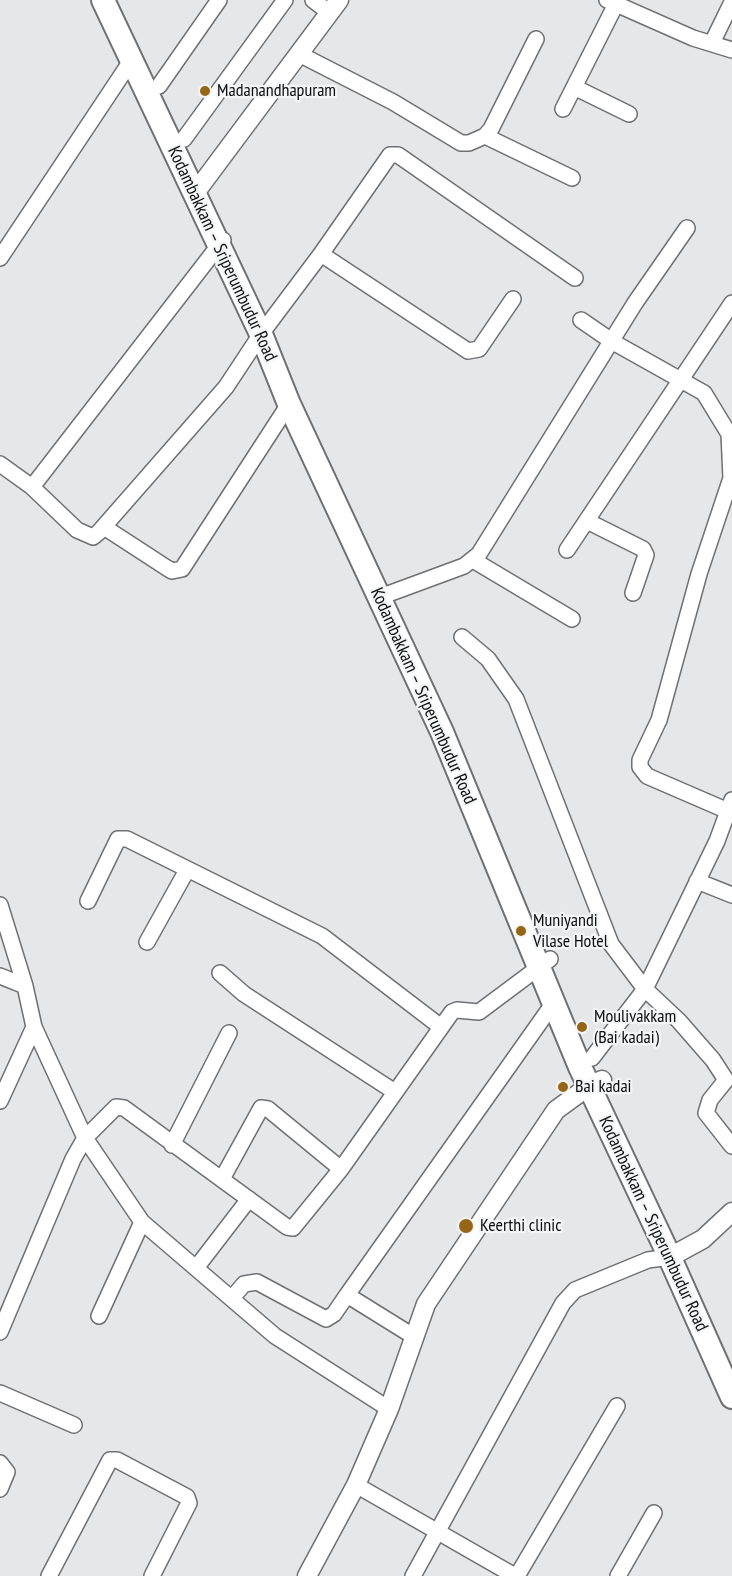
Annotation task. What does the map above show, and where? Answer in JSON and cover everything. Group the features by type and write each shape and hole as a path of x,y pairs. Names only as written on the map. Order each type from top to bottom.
{"main road":[{"name":"Kodambakkam – Sriperumbudur Road","path":"103,0 131,62 199,188"},
{"name":"Kodambakkam – Sriperumbudur Road","path":"119,0 184,139 199,188 221,242 265,329 385,595 591,1073 675,1255 732,1397"},
{"name":"Kodambakkam – Sriperumbudur Road","path":"265,329 289,404 385,595"},
{"name":"Kodambakkam – Sriperumbudur Road","path":"545,963 555,1002 591,1073"},
{"name":"Kodambakkam – Sriperumbudur Road","path":"675,1255 732,1360"}],"street":[{"path":"159,86 219,0"},
{"path":"184,139 285,0"},
{"path":"199,188 334,6 314,0"},
{"path":"563,109 611,2 693,38 732,50"},
{"path":"712,43 732,2"},
{"path":"299,54 393,102 461,143 476,141 485,136 536,39"},
{"path":"0,258 131,62"},
{"path":"574,87 629,114"},
{"path":"485,136 572,178"},
{"path":"0,464 32,487 86,535 93,537 226,387 390,155 398,154 575,278"},
{"path":"385,595 431,580 473,560 613,342 635,303 687,228"},
{"path":"32,487 221,242"},
{"path":"321,254 468,351 479,349 513,299"},
{"path":"567,550 732,303"},
{"path":"307,1576 356,1485 389,1409 426,1304 556,1110 591,1073 645,989 717,841 730,806 647,776 640,767 640,760 659,720 699,574 731,478 729,434 704,393 613,342 581,320"},
{"path":"104,527 166,568 177,571 182,569 289,404"},
{"path":"587,521 643,549 646,555 633,593"},
{"path":"473,560 573,619"},
{"path":"462,637 488,659 516,699 611,944 645,989 679,1021 724,1076 726,1082 710,1100 706,1113 732,1146"},
{"path":"88,901 118,839 127,839 322,936 441,1027"},
{"path":"147,942 187,870"},
{"path":"698,881 732,896"},
{"path":"0,905 25,986 34,1027 85,1138 142,1222 275,1336 389,1409"},
{"path":"0,1332 85,1138 119,1107 287,1227 293,1228 342,1169 452,1012 457,1010 479,1012 545,963"},
{"path":"220,973 244,994 395,1092"},
{"path":"0,976 25,986"},
{"path":"232,1298 244,1284 256,1282 326,1319 334,1314 555,1002"},
{"path":"0,1101 34,1027"},
{"path":"172,1145 230,1033"},
{"path":"222,1179 261,1108 268,1109 342,1169"},
{"path":"196,1268 249,1199"},
{"path":"413,1576 563,1303 575,1290 648,1260 675,1255 703,1239 732,1212"},
{"path":"99,1316 142,1222"},
{"path":"347,1295 413,1336"},
{"path":"0,1393 74,1425"},
{"path":"356,1485 516,1576 617,1406"},
{"path":"49,1576 110,1460 117,1460 187,1497 189,1503 152,1576"},
{"path":"0,1463 7,1472 0,1489"},
{"path":"618,1576 654,1513"}],"place":[{"name":"Madanandhapuram","path":"205,91"},
{"name":"Muniyandi Vilase Hotel","path":"521,931"},
{"name":"Moulivakkam (Bai kadai)","path":"582,1027"},
{"name":"Bai kadai","path":"563,1087"},
{"name":"Keerthi clinic","path":"466,1226"}]}
